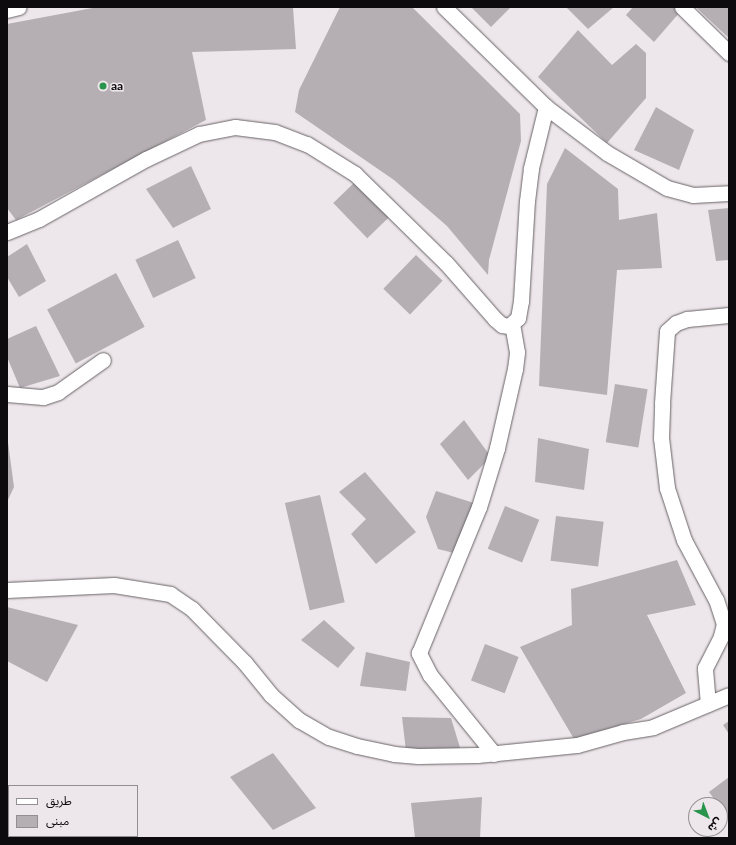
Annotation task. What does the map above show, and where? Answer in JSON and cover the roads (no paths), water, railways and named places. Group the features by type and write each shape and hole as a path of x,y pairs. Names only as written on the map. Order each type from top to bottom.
{"street":[{"path":"7,10 19,7"},
{"path":"444,7 546,108 607,153 667,188 693,195 729,193"},
{"path":"682,7 729,53"},
{"path":"7,232 38,219 146,159 199,134 235,127 275,132 307,144 355,174 446,263 495,319 505,327 512,324 518,318 521,301 527,195 531,168 546,108"},
{"path":"708,704 705,668 721,636 724,624 716,600 684,540 667,488 661,438 662,403 667,331 676,323 687,319 729,315"},
{"path":"494,754 430,675 420,653 479,507 497,448 515,369 517,352 512,324"},
{"path":"7,394 43,398 58,392 103,360"},
{"path":"7,590 114,584 170,594 192,609 276,699 310,728 357,746 394,754 418,756 494,754 577,745 623,732 652,727 729,695"}],"place":[{"name":"aa","path":"103,86"}]}
